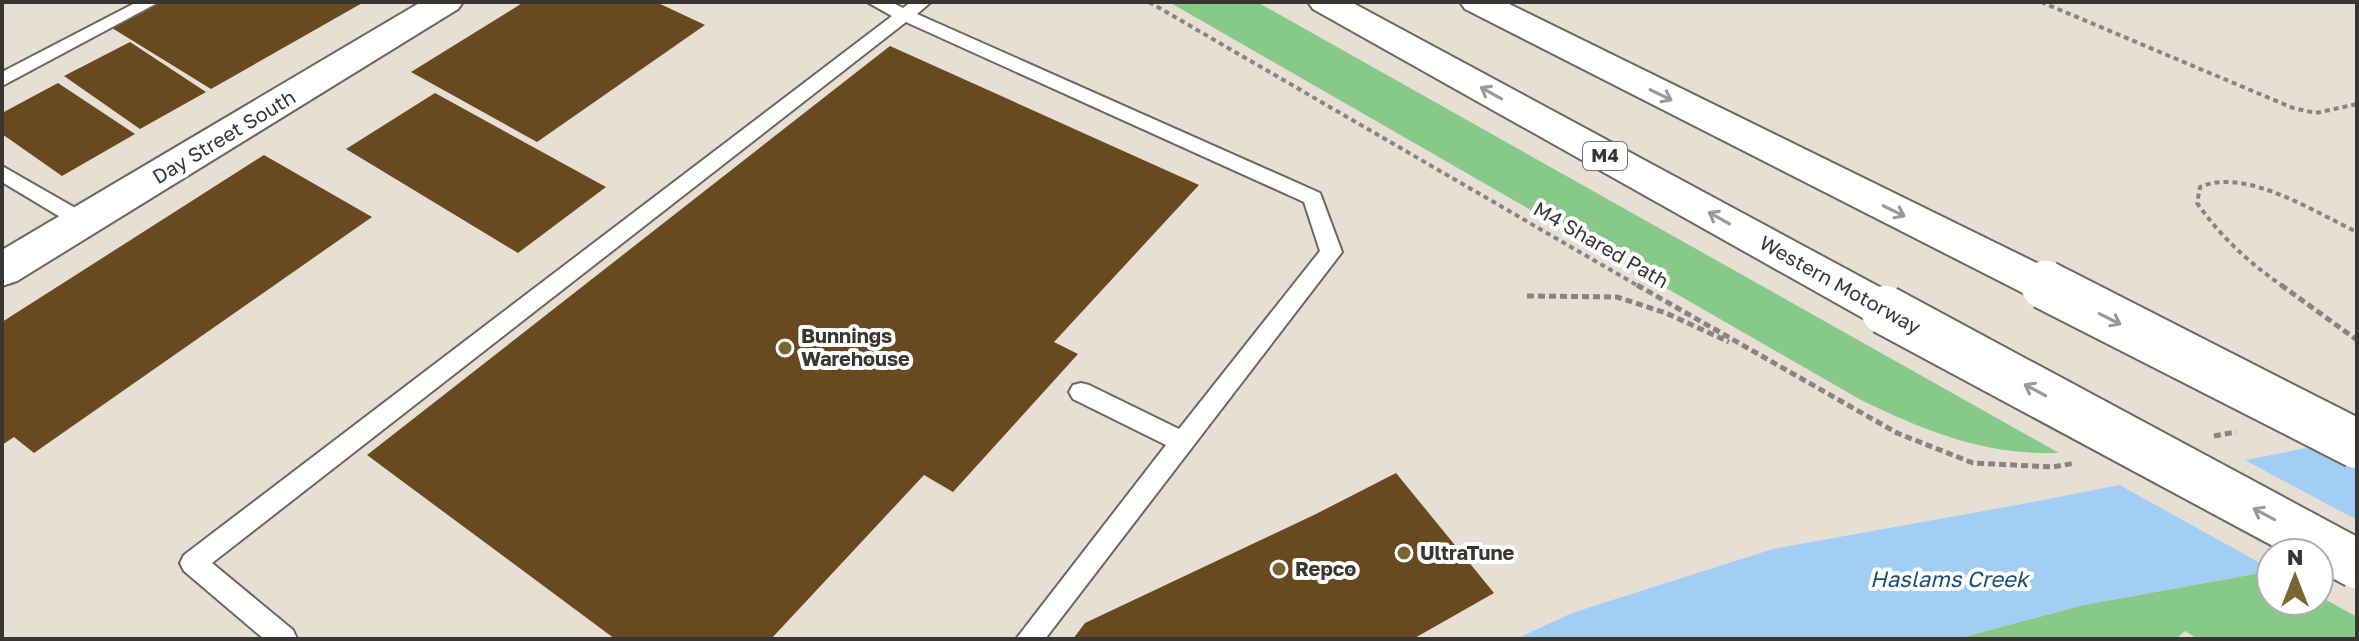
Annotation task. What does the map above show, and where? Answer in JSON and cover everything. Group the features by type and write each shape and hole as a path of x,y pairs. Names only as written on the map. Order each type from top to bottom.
{"main road":[{"name":"Day Street South","path":"2,270 446,2"},
{"name":"Western Motorway","path":"1325,2 1885,310 2357,564"},
{"path":"1477,2 2357,444"}],"lane":[{"path":"2,80 150,2"},
{"path":"876,2 914,8 998,59 1313,198 1331,252 1029,639"},
{"path":"284,639 193,563 914,8"},
{"path":"2,173 84,222"},
{"path":"1081,392 1182,442"}],"path":[{"name":"M4 Shared Path","path":"1149,2 1751,352 1897,433 1973,463 2053,467"},
{"path":"2041,2 2293,108 2316,113 2357,104"},
{"path":"2357,232 2255,185 2216,180 2200,187 2197,203 2214,231 2273,281 2357,340"},
{"path":"1527,296 1565,299 1599,295 1632,300 1751,352"}],"green space":[{"path":"1169,2 1257,2 2059,453 2031,453 1981,446 1933,431 1861,400"},
{"path":"2255,574 2255,617 2335,617 2335,605 2357,617 2357,639 2198,639 2185,631 2176,639 1956,639 2083,605"}],"water":[{"name":"Haslams Creek","path":"2357,438 2357,556 2335,555 2335,537 2255,537 2255,574 2083,605 1956,639 1516,639 1572,613 1773,549 2028,503"}],"pier":[{"path":"2239,457 2357,520 2357,560 2335,556 2335,537 2255,537 2255,560 2114,482"}],"building":[{"path":"160,2 364,2 211,89 112,28"},
{"path":"524,2 656,2 705,25 537,142 411,72"},
{"path":"130,42 206,92 140,129 64,76"},
{"name":"Bunnings Warehouse","path":"890,46 1199,185 1054,342 1078,354 953,492 924,475 771,639 615,639 367,455"},
{"path":"58,83 135,134 62,176 2,134 2,113"},
{"path":"435,93 606,187 518,253 346,149"},
{"path":"264,155 372,217 34,453 14,437 2,445 2,322"},
{"name":"Repco","path":"1396,473 1494,593 1413,639 1073,639 1085,623"}],"place":[{"name":"Bunnings Warehouse","path":"785,348"},
{"name":"UltraTune","path":"1404,553"},
{"name":"Repco","path":"1279,569"}]}
